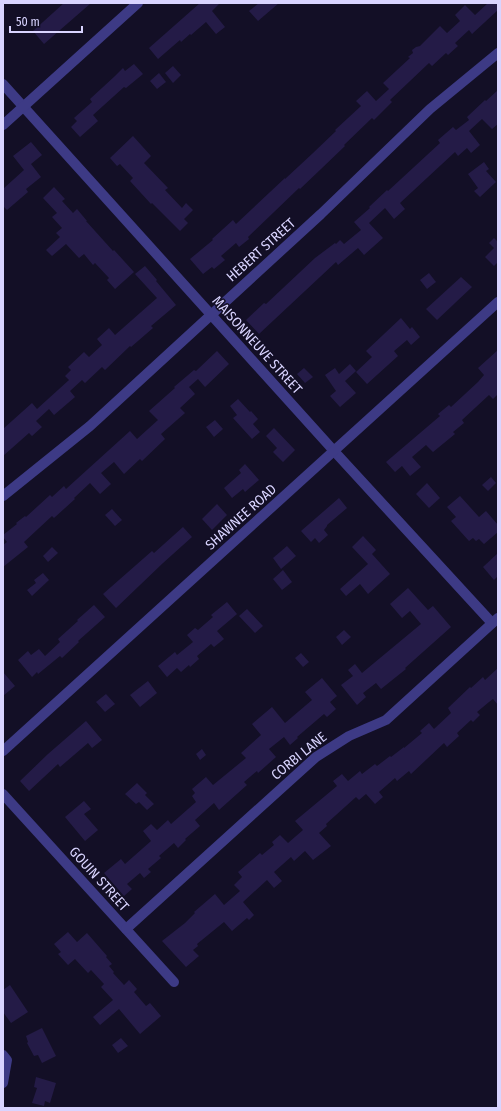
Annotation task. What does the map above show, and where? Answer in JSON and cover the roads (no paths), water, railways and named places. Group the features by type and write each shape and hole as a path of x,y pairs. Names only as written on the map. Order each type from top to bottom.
{"street":[{"path":"3,125 138,3"},
{"name":"HEBERT STREET","path":"3,496 90,426 322,214 430,109 498,52"},
{"name":"MAISONNEUVE STREET","path":"3,84 334,451 495,620"},
{"name":"SHAWNEE ROAD","path":"3,751 498,302"},
{"name":"CORBI LANE","path":"126,929 316,757 349,736 386,720 495,620"},
{"name":"GOUIN STREET","path":"3,794 174,982"},
{"path":"3,1055 7,1060 3,1083"}]}
